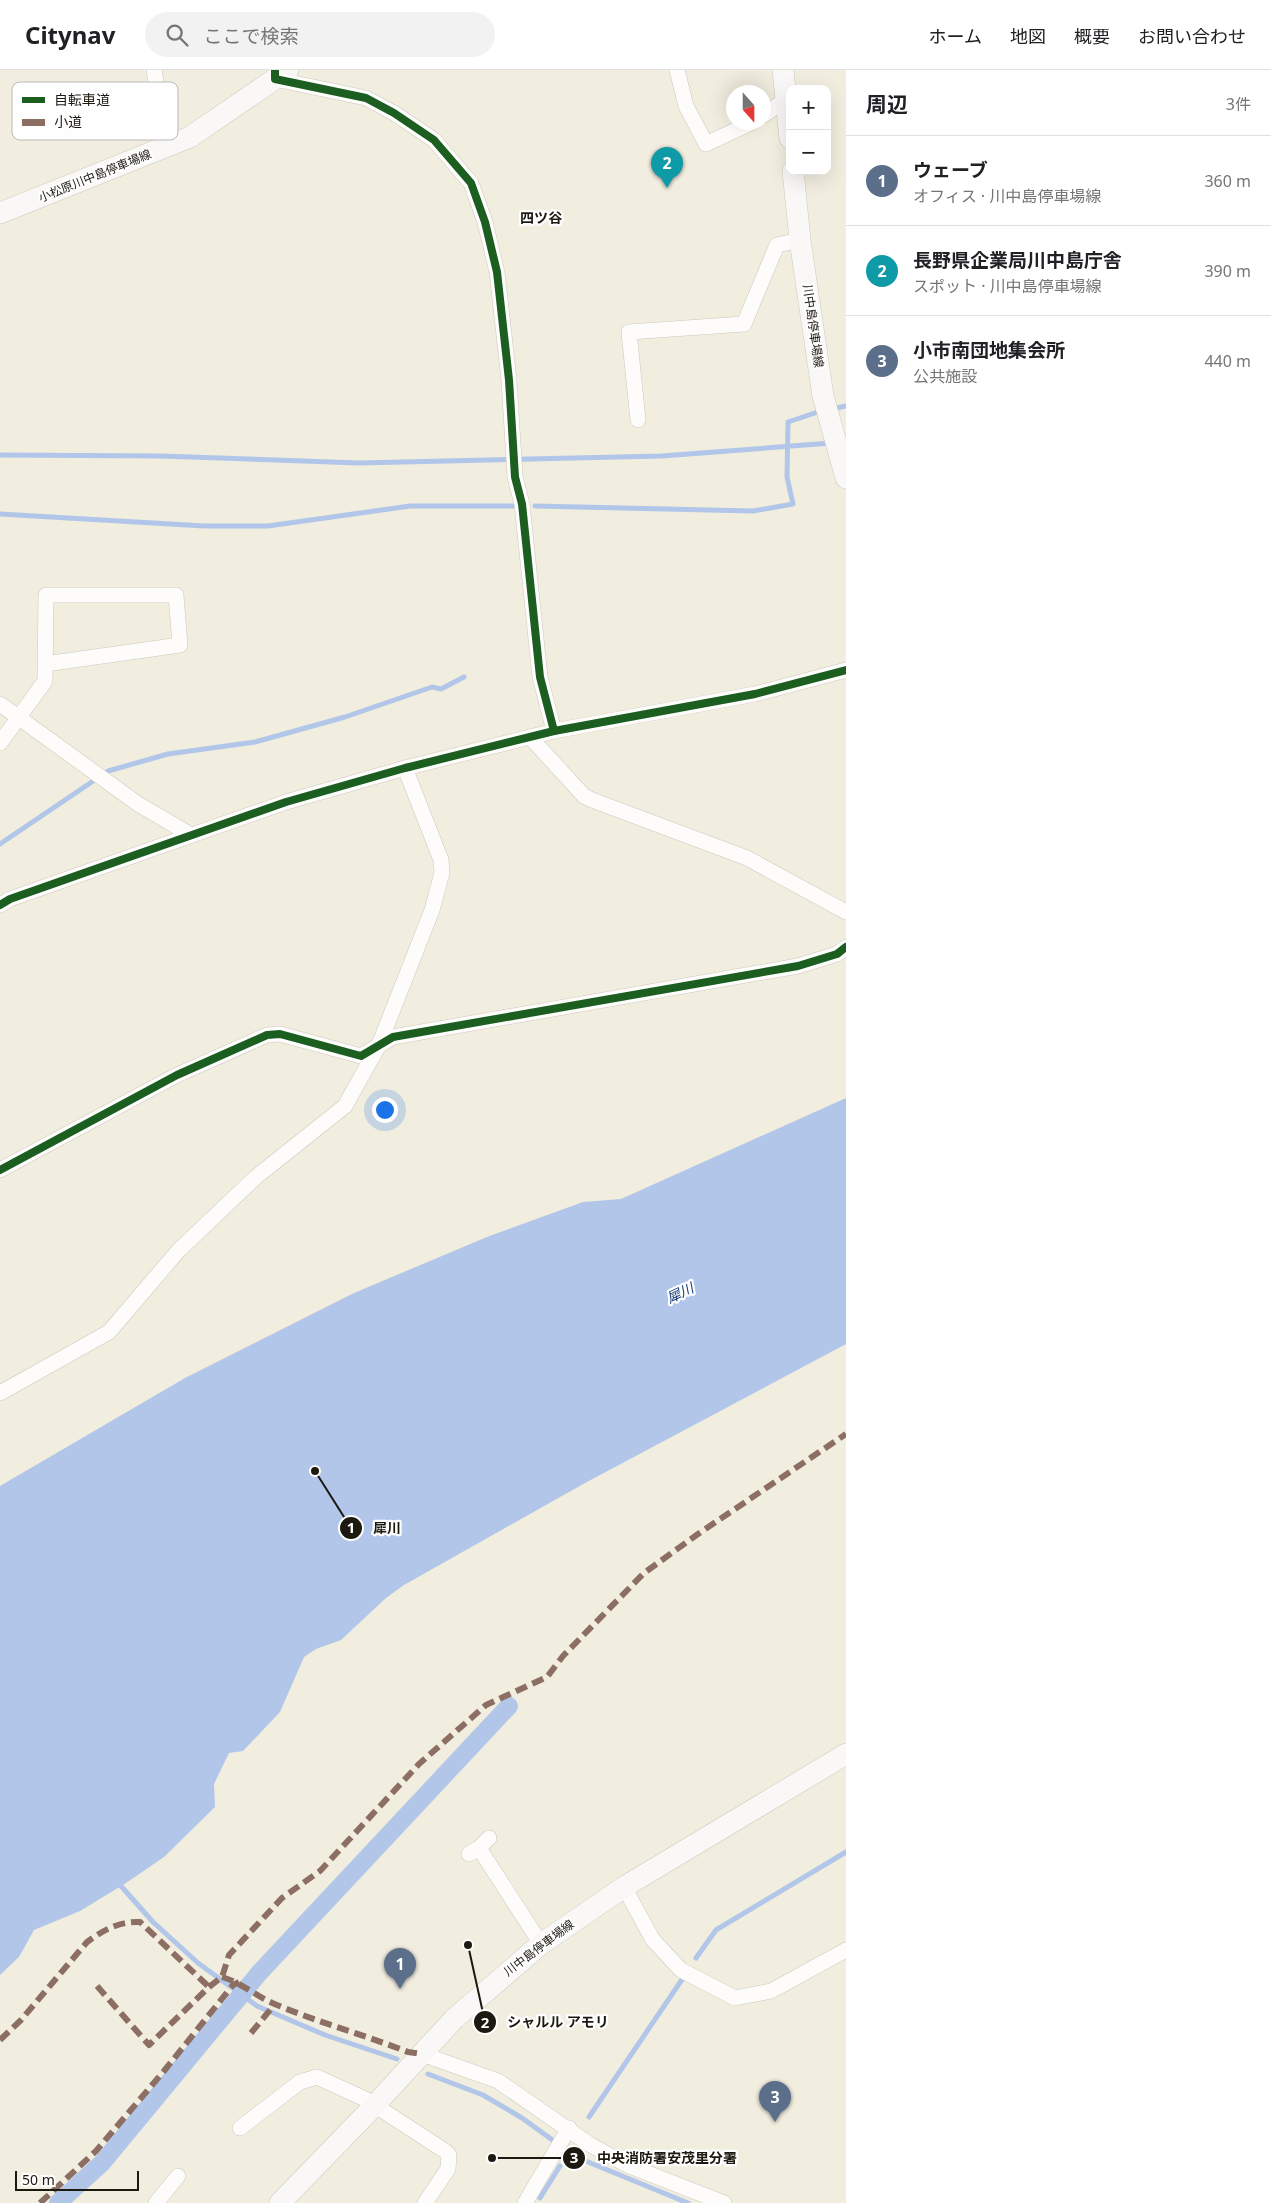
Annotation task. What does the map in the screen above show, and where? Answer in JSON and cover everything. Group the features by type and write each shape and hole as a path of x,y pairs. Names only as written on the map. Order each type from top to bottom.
{"main road":[{"path":"783,70 789,130"},
{"name":"小松原川中島停車場線","path":"0,213 190,138 279,73"},
{"name":"川中島停車場線","path":"793,175 800,240 823,396 846,478"},
{"name":"川中島停車場線","path":"280,2203 484,1991 541,1944 624,1887 846,1754"}],"street":[{"path":"677,70 686,106 706,144 736,130"},
{"path":"279,73 366,98 422,130 434,140 470,183 485,222 496,272 514,448 515,477 522,504 540,677 554,731"},
{"path":"771,110 785,100"},
{"path":"175,140 176,144"},
{"path":"638,420 629,332 744,324 777,245 800,240"},
{"path":"0,743 45,681 45,664 46,595 176,595 180,645 45,664"},
{"path":"0,905 10,899 286,802 405,768 554,731 755,694 846,670"},
{"path":"0,704 138,804 191,835"},
{"path":"530,737 584,796 747,858 846,912"},
{"path":"0,1392 109,1332 178,1251 256,1177 345,1106 379,1045 432,910 442,873 441,860 405,768"},
{"path":"0,1170 177,1075 267,1036 280,1034 361,1056 379,1045 402,1036 798,966 838,954 846,948"},
{"path":"479,1847 541,1944"},
{"path":"624,1887 653,1940 681,1970 735,1998 771,1991 846,1950"},
{"path":"422,2054 498,2081 567,2133 627,2165 724,2203"},
{"path":"240,2128 300,2082 317,2077 374,2106 441,2147 449,2155 448,2169 425,2203"},
{"path":"528,2202 567,2133"},
{"path":"156,2203 178,2176"}],"water":[{"path":"846,1098 846,1344 585,1483 404,1585 386,1598 341,1640 316,1649 304,1657 280,1712 243,1751 229,1753 214,1784 215,1807 164,1857 126,1883 80,1911 34,1930 19,1957 0,1975 0,1486 185,1378 354,1293 487,1237 583,1202 621,1199"}],"waterway":[{"path":"832,409 846,406"},
{"path":"535,506 753,511 793,504 787,477 788,422 821,411"},
{"path":"0,455 161,456 359,463 662,456 831,443"},
{"path":"0,514 204,526 268,526 410,506 515,506"},
{"path":"0,844 108,771 168,754 255,742 345,717 432,687 441,689 464,677"},
{"path":"58,2203 102,2163 260,1972 509,1706"},
{"path":"696,1958 716,1930 846,1852"},
{"path":"121,1886 153,1922 198,1963 257,2006 325,2035 397,2059"},
{"path":"589,2117 683,1978"},
{"path":"428,2074 483,2095 522,2118 576,2157 688,2203"},
{"path":"540,2198 560,2166"}],"marked path":[{"path":"97,1986 149,2045 209,1987 222,1977 229,1955 282,1898 320,1871 419,1764 486,1705 547,1677 563,1656 644,1573 698,1534 846,1434"},
{"path":"0,2040 21,2020 87,1942 106,1930 126,1923 140,1922 209,1987"},
{"path":"222,1977 270,2002 293,2011 408,2052 422,2054"},
{"path":"40,2203 96,2151 164,2071 233,1985 239,1982"},
{"path":"251,2033 275,2004"}],"cycle path":[{"path":"275,70 275,79 366,98 394,113 434,140 471,183 485,222 497,272 509,380 515,477 522,504 540,677 554,731"},
{"path":"0,905 10,899 286,802 405,768 554,731 755,694 846,670"},
{"path":"0,1170 177,1075 267,1035 280,1034 361,1056 393,1037 798,966 837,954 846,947"}],"place":[{"name":"長野県企業局川中島庁舎","path":"667,188"},
{"name":"犀川","path":"315,1471"},
{"name":"シャルル アモリ","path":"468,1945"},
{"name":"ウェーブ","path":"400,1989"},
{"name":"小市南団地集会所","path":"775,2122"},
{"name":"中央消防署安茂里分署","path":"492,2158"}],"district":[{"name":"四ツ谷","path":"541,218"}]}
